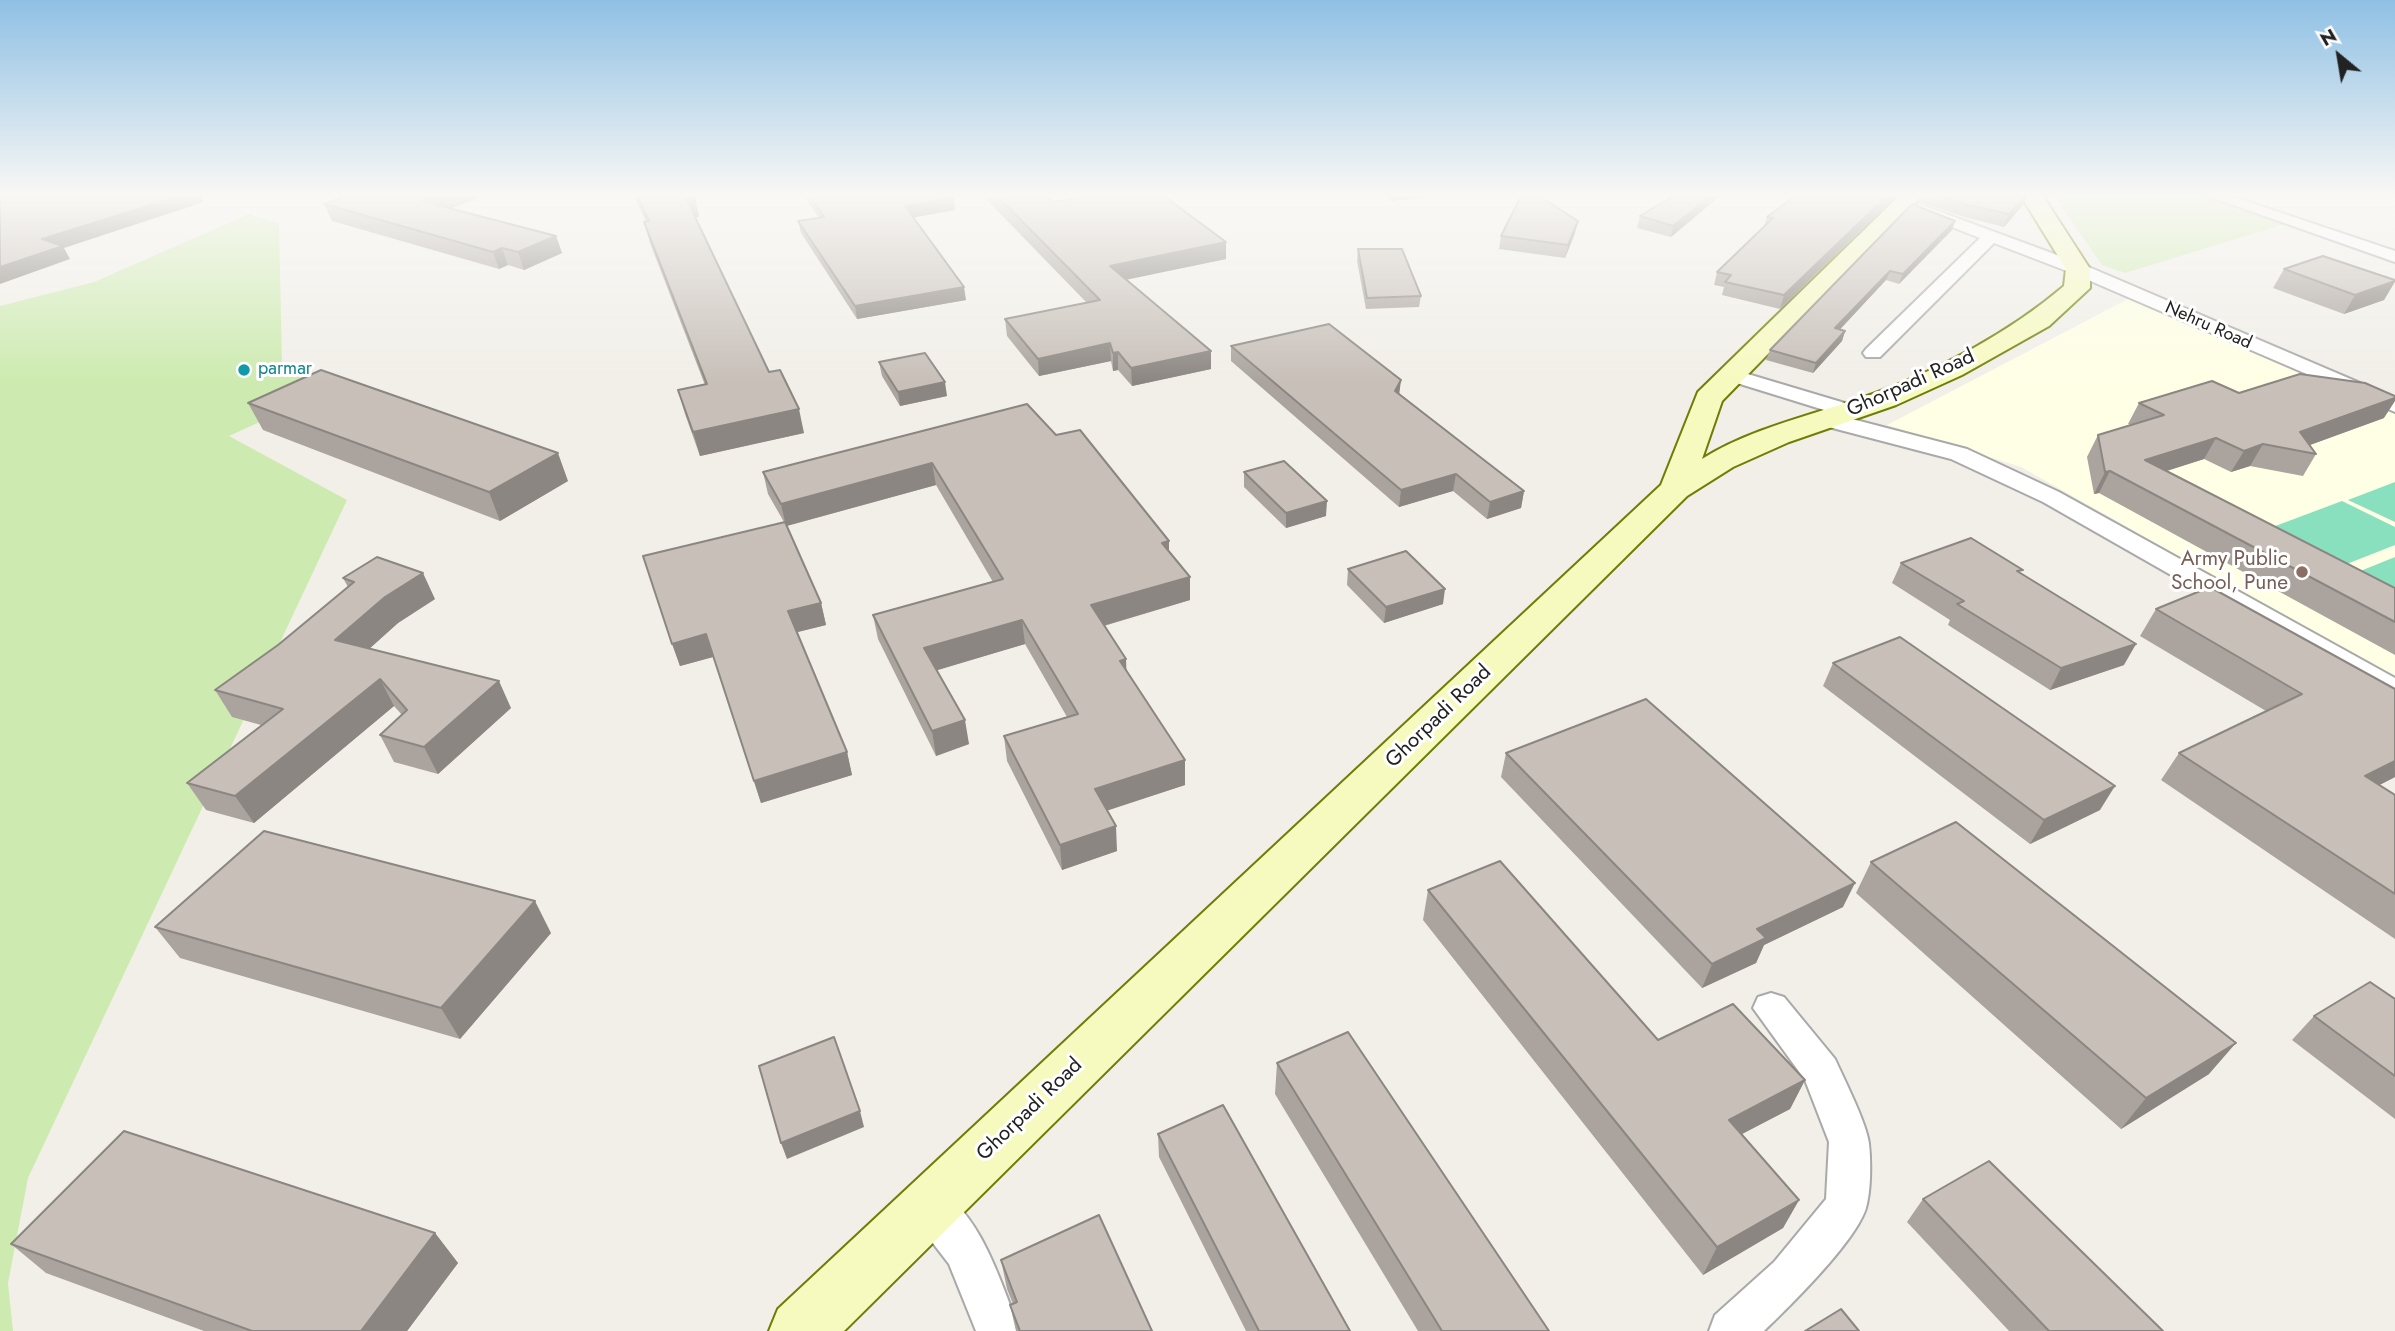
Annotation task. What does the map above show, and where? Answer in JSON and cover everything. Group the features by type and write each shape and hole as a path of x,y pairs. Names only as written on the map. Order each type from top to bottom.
{"main road":[{"path":"1676,489 1708,398 1848,258"},
{"path":"2071,258 2078,269"},
{"name":"Ghorpadi Road","path":"800,1331 1676,489 1722,460 1839,416 1952,369 2040,320 2077,288 2078,269"}],"street":[{"path":"1873,353 1970,258"},
{"name":"Nehru Road","path":"2050,258 2395,406"},
{"path":"1731,375 1839,416 1959,454 2050,497 2214,586 2395,690"},
{"path":"1731,1331 1790,1277 1846,1206 1849,1142 1821,1071 1772,1008"},
{"path":"930,1206 965,1251 998,1331"}],"shaded area":[{"name":"Army Public School, Pune","path":"2130,298 2395,410 2395,678 2021,467 1887,425"}],"green space":[{"path":"148,258 280,258 282,366 330,390 229,436 347,500 28,1178 8,1283 13,1331 0,1331 0,306 94,282"},
{"path":"2097,258 2174,258 2125,273 2102,265"},
{"path":"2395,482 2395,522 2348,500"},
{"path":"2342,501 2395,527 2395,545 2334,569 2262,531"},
{"path":"2395,557 2395,600 2348,576"}],"building":[{"path":"0,258 27,258 0,267"},
{"path":"658,258 715,258 769,372 780,370 799,409 693,432 678,390 707,384"},
{"path":"823,258 943,258 964,287 855,306"},
{"path":"1059,258 1148,258 1110,266 1211,351 1131,368 1118,352 1113,353 1110,343 1038,359 1005,319 1100,300"},
{"path":"1360,258 1406,258 1421,296 1367,298"},
{"path":"1731,258 1822,258 1784,295 1725,282 1731,275 1717,272"},
{"path":"1859,258 1919,258 1903,274 1890,271 1835,328 1845,331 1816,363 1770,350"},
{"path":"2317,258 2329,258 2395,281 2355,295 2284,269"},
{"path":"1329,324 1401,380 1395,391 1524,491 1490,502 1456,474 1401,490 1231,346"},
{"path":"925,353 945,382 898,392 879,362"},
{"path":"321,370 558,453 489,492 248,403"},
{"path":"2300,374 2365,383 2395,398 2300,432 2316,454 2263,444 2244,451 2216,438 2145,460 2395,588 2395,622 2110,471 2105,472 2098,435 2164,415 2139,403 2212,381 2239,393"},
{"path":"1027,404 1056,435 1080,430 1169,541 1162,543 1190,577 1091,605 1126,659 1120,661 1185,760 1095,789 1116,826 1060,845 1004,736 1078,714 1022,620 924,648 965,720 932,731 873,615 1003,579 932,463 781,504 763,472"},
{"path":"1284,461 1327,501 1286,513 1244,472"},
{"path":"785,522 821,603 788,611 847,752 754,781 706,634 672,644 643,556"},
{"path":"1971,538 2023,570 2017,571 2136,644 2061,668 1957,604 1964,601 1901,563"},
{"path":"1406,551 1445,589 1386,607 1348,569"},
{"path":"377,557 423,573 385,597 335,640 499,681 424,747 380,735 407,710 380,679 235,796 187,783 283,709 215,690 278,645 354,582 343,578"},
{"path":"2210,587 2395,689 2395,761 2365,776 2395,795 2395,894 2179,753 2302,694 2156,609"},
{"path":"1900,637 2115,786 2044,820 1833,663"},
{"path":"1646,699 1855,883 1757,929 1766,938 1712,964 1506,753"},
{"path":"1956,822 2236,1043 2146,1098 1871,862"},
{"path":"264,831 535,901 441,1008 155,927"},
{"path":"1500,861 1658,1040 1733,1004 1805,1080 1729,1120 1799,1200 1717,1247 1428,890"},
{"path":"2370,982 2395,999 2395,1076 2314,1016"},
{"path":"1348,1032 1549,1331 1442,1331 1277,1063"},
{"path":"834,1037 860,1111 781,1143 759,1066"},
{"path":"1223,1105 1350,1331 1259,1331 1158,1134"},
{"path":"124,1131 435,1233 361,1331 252,1331 11,1244"},
{"path":"1989,1161 2163,1331 2049,1331 1923,1199"},
{"path":"1099,1215 1152,1331 1020,1331 1010,1305 1017,1302 1001,1260"},
{"path":"1841,1309 1859,1331 1805,1331"}],"place":[{"name":"parmar","path":"244,370"},
{"name":"Army Public School, Pune","path":"2302,572"}]}
